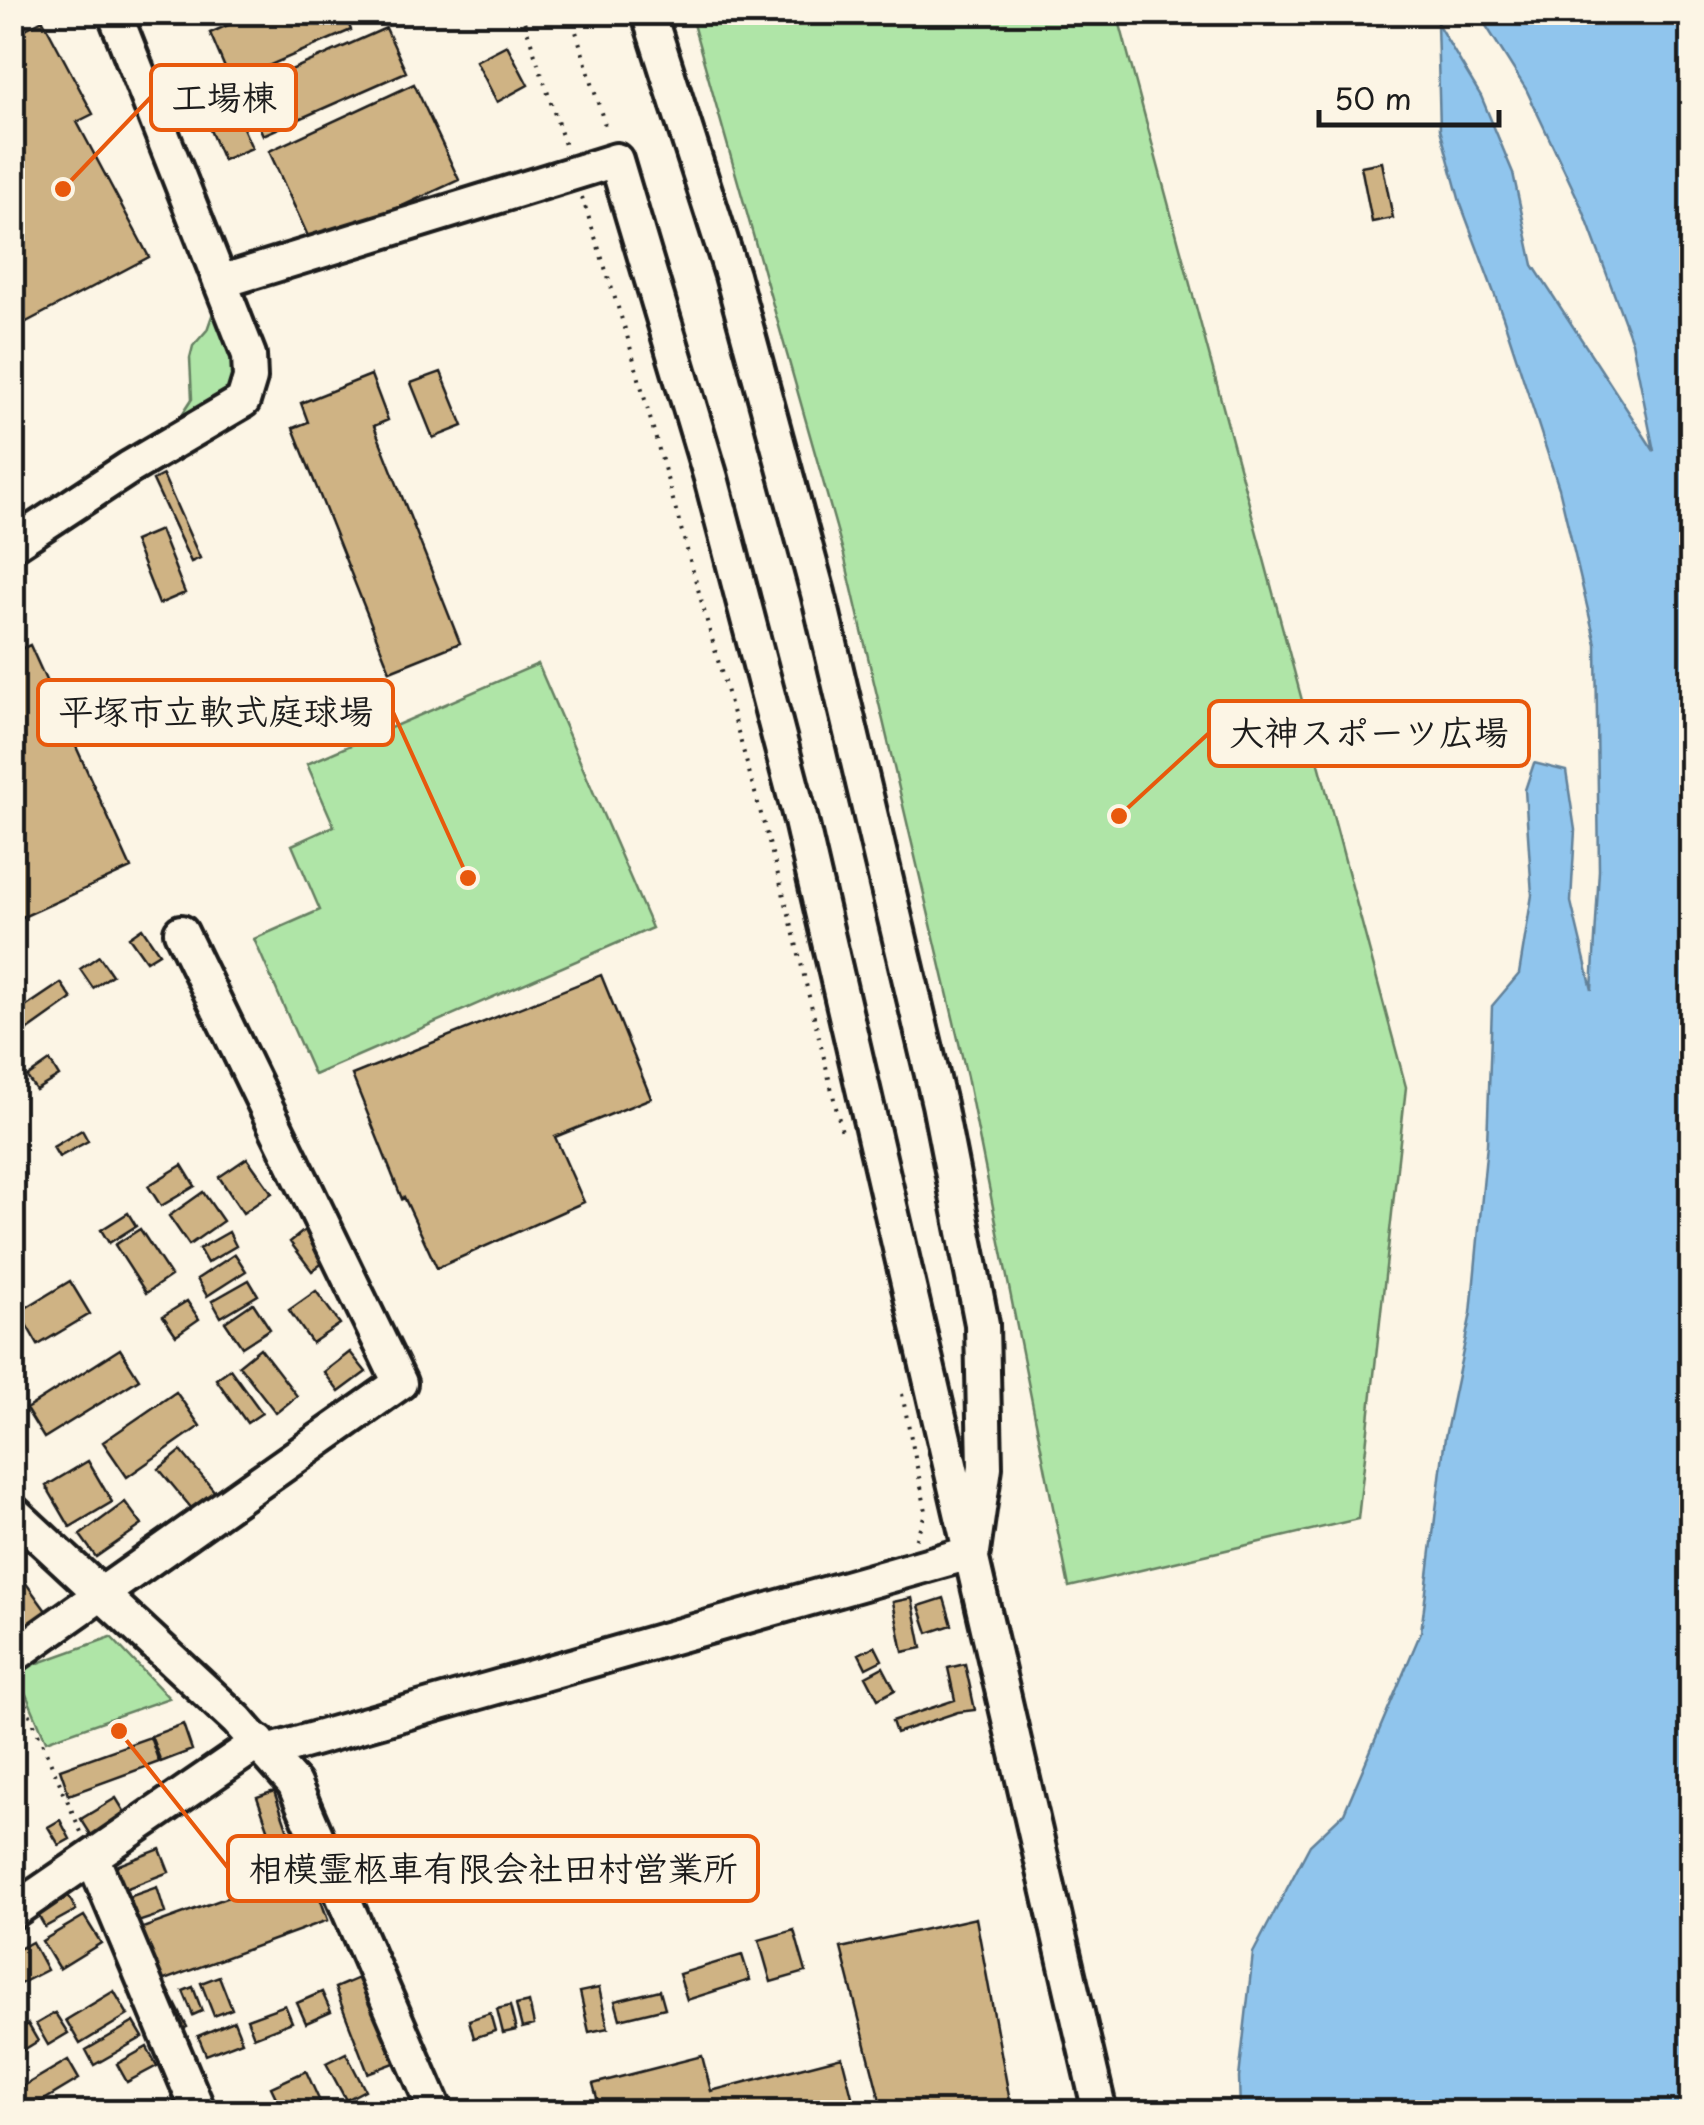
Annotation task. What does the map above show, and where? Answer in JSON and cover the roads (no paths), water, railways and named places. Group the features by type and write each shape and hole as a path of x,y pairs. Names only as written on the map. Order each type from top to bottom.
{"street":[{"path":"12,545 44,528 129,468 243,400 250,378 248,355 114,12"},
{"path":"648,12 732,274 818,593 939,1104 982,1324 984,1467 973,1552"},
{"path":"220,282 616,160 758,652 801,821 1100,2112"},
{"path":"12,1657 400,1383 181,932"},
{"path":"12,1511 263,1747 294,1784 436,2112"},
{"path":"12,1912 263,1747 973,1552"},
{"path":"93,1859 199,2112"}],"water":[{"path":"1478,13 1691,13 1691,2112 1240,2112 1239,2078 1253,1953 1310,1845 1344,1813 1421,1632 1445,1437 1471,1313 1487,1144 1492,1006 1519,974 1532,895 1525,790 1534,763 1566,771 1575,830 1571,902 1592,990 1599,870 1596,644 1559,488 1503,317 1460,202 1440,129 1437,23 1481,96 1513,173 1533,265 1654,451 1632,342 1583,210 1526,89"}],"place":[{"name":"工場棟","path":"63,189"},
{"name":"大神スポーツ広場","path":"1119,816"},
{"name":"平塚市立軟式庭球場","path":"468,878"},
{"name":"相模霊柩車有限会社田村営業所","path":"119,1731"}]}
